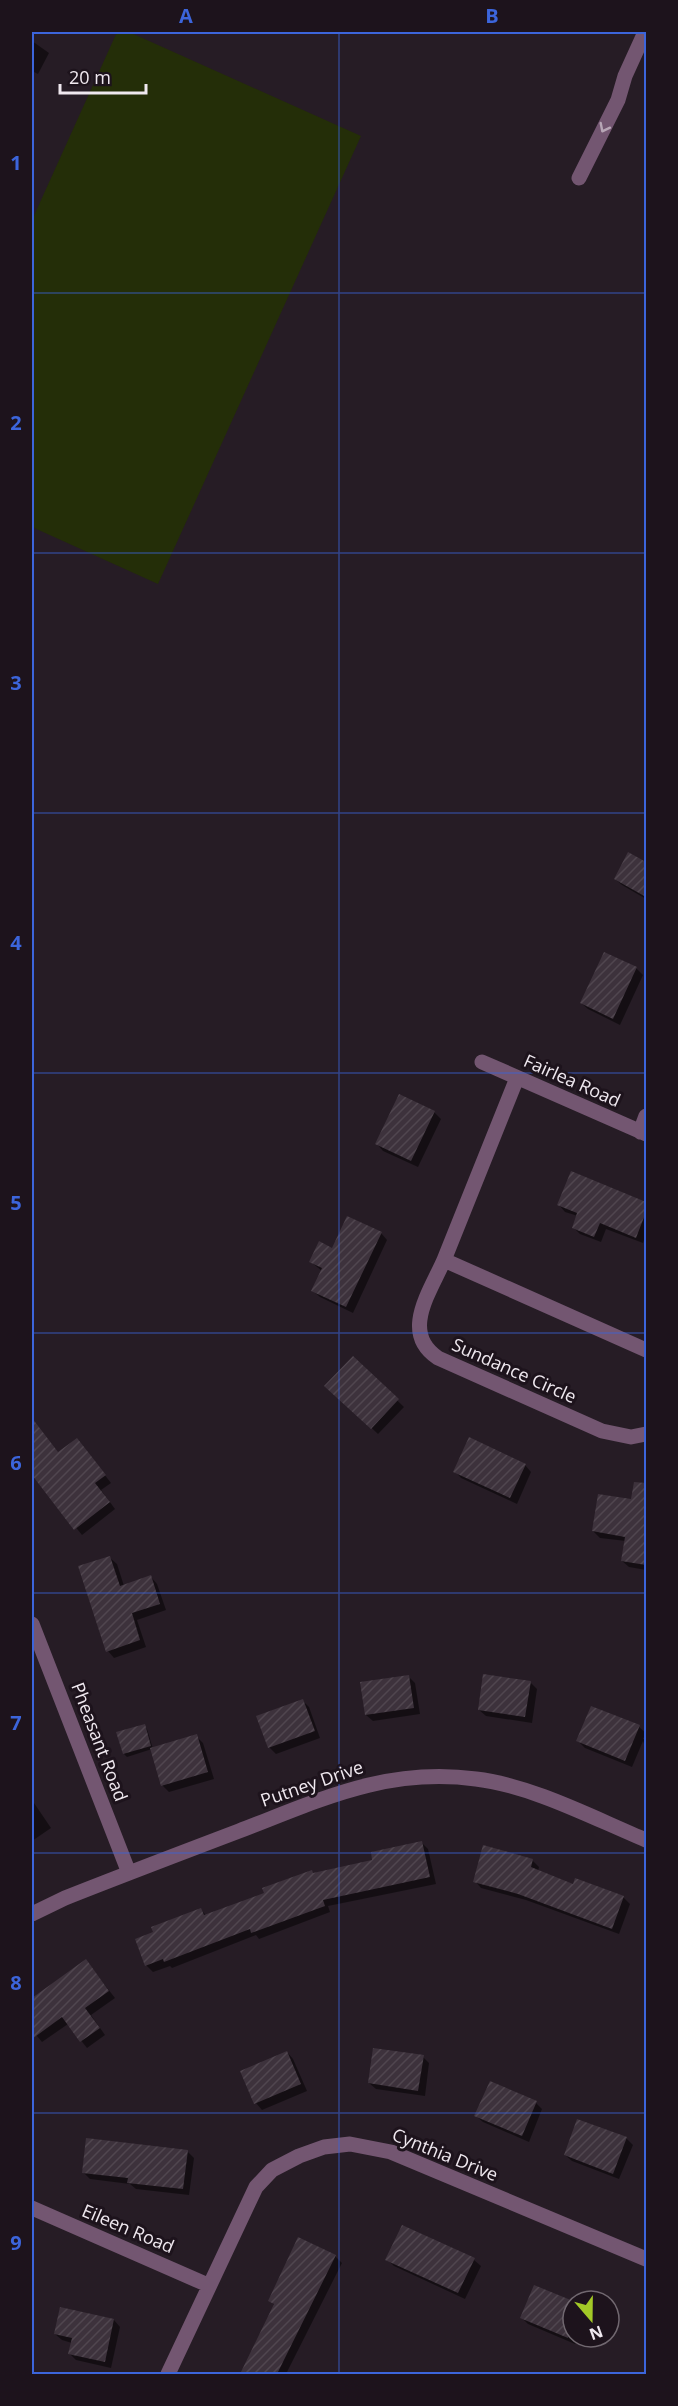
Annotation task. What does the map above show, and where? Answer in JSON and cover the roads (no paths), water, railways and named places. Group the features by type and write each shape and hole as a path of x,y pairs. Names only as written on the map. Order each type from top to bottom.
{"street":[{"path":"579,178 618,100 625,76 645,32"},
{"name":"Fairlea Road","path":"482,1062 643,1133"},
{"name":"Sundance Circle","path":"517,1078 444,1260 421,1311 419,1333 428,1352 438,1358 602,1431 631,1437 646,1434"},
{"path":"643,1133 646,1116"},
{"path":"444,1260 646,1350"},
{"name":"Pheasant Road","path":"32,1624 129,1873"},
{"name":"Putney Drive","path":"32,1914 65,1898 341,1791 368,1784 420,1776 457,1777 500,1783 534,1794 646,1840"},
{"name":"Cynthia Drive","path":"168,2374 256,2187 272,2170 299,2156 324,2147 350,2144 391,2152 646,2259"},
{"name":"Eileen Road","path":"32,2208 208,2285"}]}
